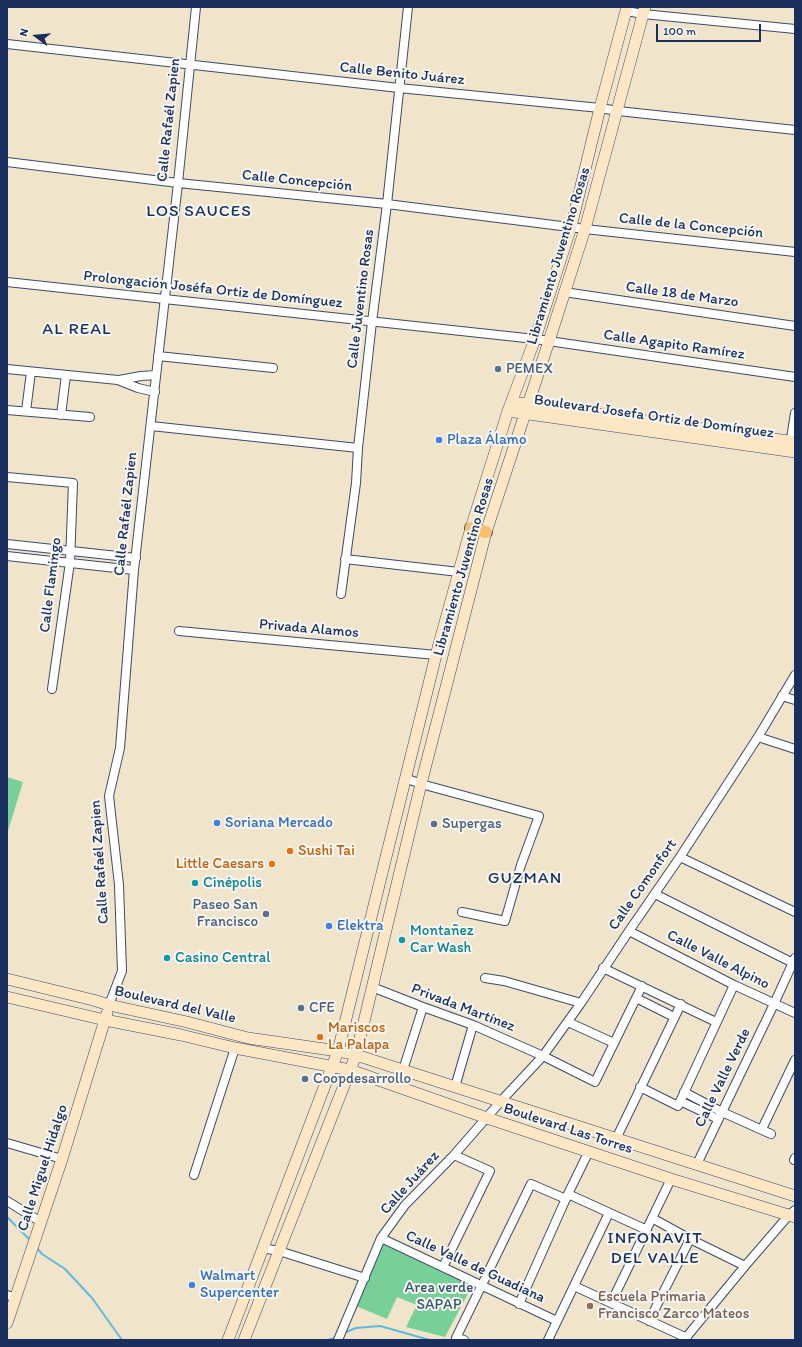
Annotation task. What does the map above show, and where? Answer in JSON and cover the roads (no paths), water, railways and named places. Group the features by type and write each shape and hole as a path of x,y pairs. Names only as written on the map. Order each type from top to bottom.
{"main road":[{"name":"Libramiento Juventino Rosas","path":"228,1340 338,1051 436,655 471,528 571,227 626,9"},
{"name":"Libramiento Juventino Rosas","path":"244,1340 356,1054 422,784 486,532 584,229 618,111 644,10"},
{"name":"Boulevard Josefa Ortiz de Domínguez","path":"510,407 792,446"},
{"path":"471,528 486,532"},
{"name":"Boulevard del Valle","path":"8,982 93,1000 248,1038 338,1051"},
{"name":"Boulevard del Valle","path":"7,997 105,1020 332,1067"},
{"name":"Calle Rafaél Zapien","path":"105,1020 109,1005"},
{"name":"Calle Miguel Hidalgo","path":"7,1323 11,1297 31,1253 105,1020"},
{"path":"181,1035 196,1025"},
{"name":"Boulevard Las Torres","path":"338,1051 356,1054 795,1196"},
{"name":"Boulevard Las Torres","path":"332,1067 350,1070 487,1118 671,1179 793,1214"}],"street":[{"name":"Calle Rafaél Zapien","path":"109,1005 122,971 119,885 109,796 120,748 134,570 155,392 196,7"},
{"name":"Calle Juventino Rosas","path":"341,594 356,483 358,448 387,204 408,7"},
{"path":"626,9 795,29"},
{"name":"Calle Benito Juárez","path":"7,44 399,88 600,108 795,130"},
{"name":"Calle Concepción","path":"7,162 178,183 387,204 584,229"},
{"name":"Calle de la Concepción","path":"584,229 795,252"},
{"name":"Prolongación Joséfa Ortiz de Domínguez","path":"7,282 535,339"},
{"name":"Calle 18 de Marzo","path":"564,292 795,326"},
{"name":"Calle Agapito Ramírez","path":"535,339 795,377"},
{"path":"158,356 272,368"},
{"path":"7,369 118,380 156,375"},
{"path":"26,412 31,372"},
{"path":"61,415 66,375"},
{"path":"118,380 138,388 155,392"},
{"path":"7,410 90,418"},
{"path":"792,446 795,413"},
{"path":"151,426 358,448"},
{"name":"Calle Flamingo","path":"7,477 73,483 70,562 52,689"},
{"path":"7,544 136,558"},
{"path":"7,556 134,570"},
{"path":"345,559 459,572"},
{"name":"Privada Alamos","path":"179,631 436,655"},
{"name":"Calle Comonfort","path":"501,1101 544,1056 568,1022 603,968 680,857 758,737 795,675"},
{"path":"782,696 795,700"},
{"path":"758,737 795,749"},
{"path":"405,778 539,816 521,865 505,921 462,912"},
{"path":"680,857 795,912"},
{"path":"655,894 794,962"},
{"name":"Calle Valle Alpino","path":"629,931 734,985 795,1013"},
{"name":"Calle Valle Verde","path":"697,1164 794,962"},
{"path":"603,968 716,1022"},
{"path":"485,978 504,981 581,1003"},
{"path":"679,1104 734,985"},
{"path":"568,1022 614,1043 642,986"},
{"name":"Privada Martínez","path":"372,987 423,1008 473,1025 544,1056 595,1082 614,1043"},
{"path":"636,998 674,1017"},
{"path":"616,1139 681,1004"},
{"path":"403,1070 423,1008"},
{"path":"455,1087 473,1025"},
{"path":"194,1175 236,1048"},
{"path":"762,1129 795,1060"},
{"path":"640,1088 679,1104 720,1115 762,1129 770,1134"},
{"path":"684,1092 720,1115"},
{"name":"Calle Juárez","path":"338,1340 381,1238 405,1205 454,1155 501,1101"},
{"path":"7,1143 62,1159"},
{"path":"520,1304 567,1196 589,1151"},
{"path":"444,1267 490,1171 454,1155"},
{"path":"611,1303 671,1179"},
{"path":"460,1339 482,1286 531,1184 567,1196 647,1230"},
{"path":"7,1201 39,1227"},
{"path":"548,1340 609,1213"},
{"path":"574,1286 685,1339 745,1266 793,1214"},
{"path":"652,1218 690,1239 745,1266"},
{"name":"Calle Valle de Guadiana","path":"381,1238 557,1321"},
{"path":"649,1321 690,1239"},
{"path":"262,1248 280,1251 365,1278"}],"waterway":[{"path":"7,1217 30,1240"},
{"path":"37,1248 42,1254 65,1269 92,1298 122,1340"},
{"path":"344,1333 356,1328 380,1326 430,1340"},
{"path":"328,1340 337,1337"}],"place":[{"name":"PEMEX","path":"498,369"},
{"name":"Plaza Álamo","path":"439,440"},
{"name":"Soriana Mercado","path":"217,823"},
{"name":"Supergas","path":"434,824"},
{"name":"Sushi Tai","path":"290,851"},
{"name":"Little Caesars","path":"272,864"},
{"name":"Cinépolis","path":"195,883"},
{"name":"Paseo San Francisco","path":"266,914"},
{"name":"Elektra","path":"329,926"},
{"name":"Montañez Car Wash","path":"402,940"},
{"name":"Casino Central","path":"167,958"},
{"name":"CFE","path":"301,1008"},
{"name":"Mariscos La Palapa","path":"320,1037"},
{"name":"Coopdesarrollo","path":"305,1079"},
{"name":"Walmart Supercenter","path":"192,1285"},
{"name":"Escuela Primaria Francisco Zarco Mateos","path":"590,1306"}],"district":[{"name":"LOS SAUCES","path":"199,212"},
{"name":"AL REAL","path":"77,330"},
{"name":"GUZMAN","path":"525,879"},
{"name":"INFONAVIT DEL VALLE","path":"655,1249"}],"park label":[{"name":"Area verde SAPAP","path":"439,1296"}]}
